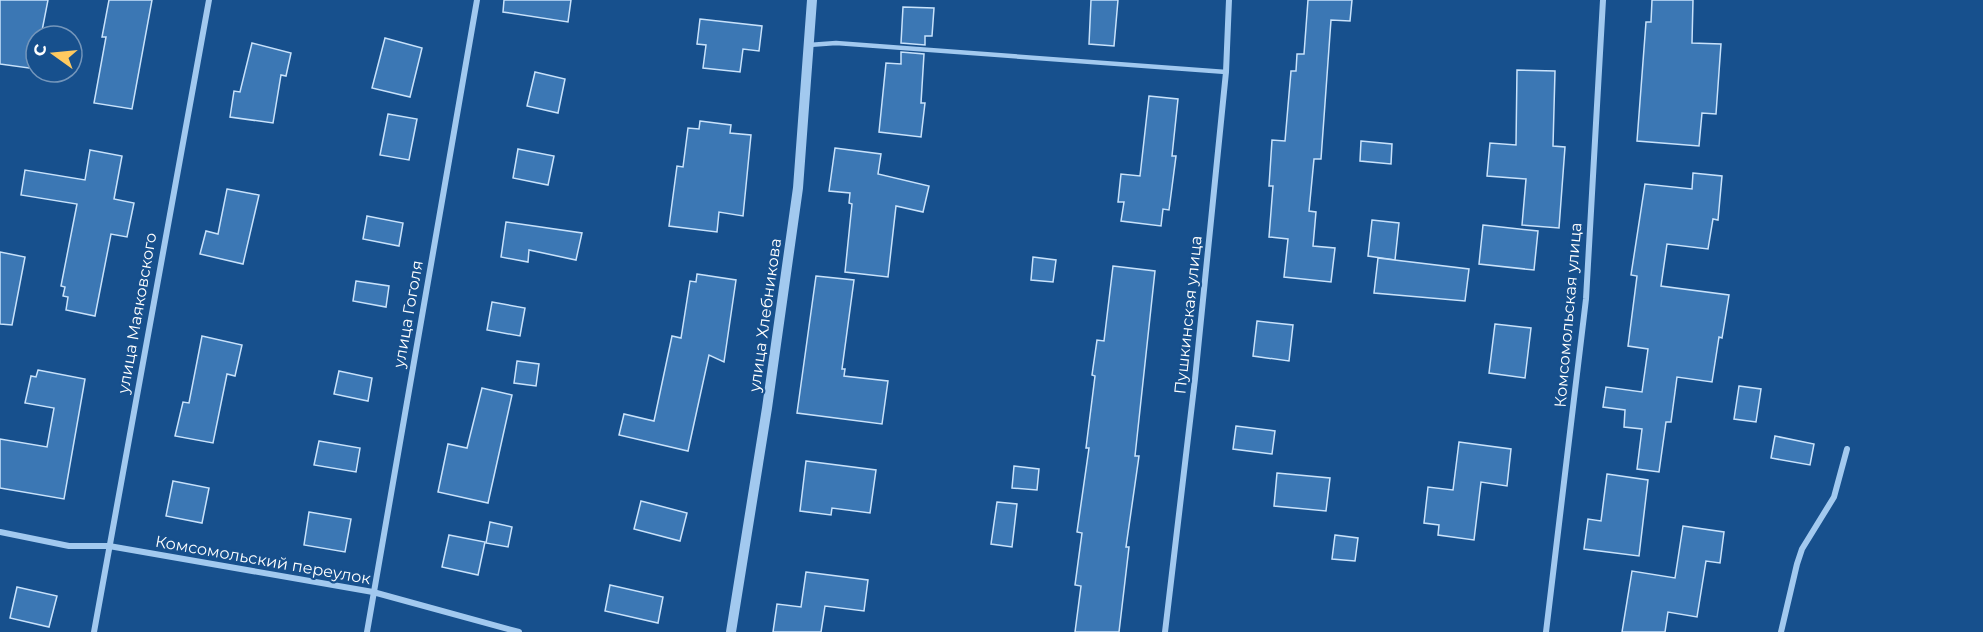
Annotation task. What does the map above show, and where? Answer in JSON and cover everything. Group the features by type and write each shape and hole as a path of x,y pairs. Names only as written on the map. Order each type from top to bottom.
{"street":[{"name":"улица Маяковского","path":"94,632 209,0"},
{"name":"улица Гоголя","path":"367,632 477,0"},
{"name":"улица Хлебникова","path":"731,632 767,408 796,200 812,0"},
{"name":"Пушкинская улица","path":"1165,632 1194,391 1226,72 1229,0"},
{"name":"Комсомольская улица","path":"1546,632 1586,299 1603,0"},
{"path":"1780,632 1797,564 1834,497 1847,449"},
{"name":"Комсомольский переулок","path":"0,532 69,546 108,546 373,592 519,632"}],"lane":[{"path":"809,45 836,43 1226,72"}],"building":[{"path":"0,0 48,0 43,24 24,24 24,67 0,64"},
{"path":"109,0 152,0 132,109 94,103 106,37 102,37"},
{"path":"504,0 571,0 568,22 503,12"},
{"path":"1091,0 1118,0 1114,46 1089,44"},
{"path":"1308,0 1352,0 1350,21 1331,20 1321,159 1314,159 1309,211 1316,212 1313,246 1335,248 1331,282 1284,277 1288,239 1269,237 1273,186 1269,186 1272,140 1285,141 1291,71 1296,71 1297,54 1304,54"},
{"path":"1652,0 1693,0 1692,43 1721,44 1716,114 1702,113 1699,146 1637,141 1646,22 1651,22"},
{"path":"903,7 934,8 932,36 925,36 925,45 901,43"},
{"path":"700,19 762,26 759,51 743,49 740,72 703,68 706,45 697,44"},
{"path":"385,38 422,48 410,97 372,88"},
{"path":"252,43 291,53 286,76 281,75 273,123 230,117 234,91 240,92"},
{"path":"901,52 924,54 921,103 925,103 921,137 879,132 886,63 901,64"},
{"path":"1517,70 1555,71 1553,146 1565,147 1559,228 1522,225 1526,179 1487,176 1490,143 1516,145"},
{"path":"535,72 565,79 558,113 527,106"},
{"path":"1149,96 1178,99 1172,156 1176,156 1169,210 1163,209 1161,226 1121,221 1124,202 1118,202 1121,174 1140,176"},
{"path":"388,114 417,119 409,160 380,155"},
{"path":"700,121 731,125 730,133 751,135 743,216 719,212 717,232 669,226 677,166 683,167 688,128 699,129"},
{"path":"1361,141 1392,144 1391,164 1360,161"},
{"path":"835,148 881,154 878,174 929,186 923,212 896,206 888,277 845,272 852,204 849,203 850,193 829,191"},
{"path":"518,149 554,156 548,185 513,178"},
{"path":"90,150 122,156 114,199 134,203 127,237 111,234 95,316 66,310 68,297 63,296 65,287 61,286 77,204 21,195 25,170 85,180"},
{"path":"1693,173 1722,176 1718,220 1713,219 1708,249 1667,244 1661,286 1729,295 1722,338 1719,337 1712,382 1677,377 1671,422 1666,422 1659,472 1637,469 1642,429 1624,427 1625,410 1603,407 1606,387 1642,392 1648,349 1628,346 1637,276 1631,275 1645,184 1692,189"},
{"path":"227,189 259,195 243,264 200,254 206,231 218,234"},
{"path":"367,216 403,223 399,246 363,239"},
{"path":"1372,220 1399,223 1395,260 1368,256"},
{"path":"506,222 582,233 576,260 529,250 528,262 501,257"},
{"path":"1483,225 1538,231 1534,270 1479,264"},
{"path":"0,252 25,257 12,325 0,324"},
{"path":"1033,257 1056,260 1053,282 1031,280"},
{"path":"1378,258 1469,269 1465,301 1374,293"},
{"path":"1113,266 1155,271 1135,456 1139,456 1126,547 1129,547 1119,632 1075,632 1081,586 1075,585 1082,533 1077,532 1089,448 1086,448 1095,376 1092,375 1097,340 1104,341"},
{"path":"697,274 736,280 724,362 709,355 688,451 619,435 624,414 654,421 672,336 681,338 690,281 696,282"},
{"path":"816,276 854,280 842,369 845,369 844,376 888,381 882,424 797,413"},
{"path":"356,281 389,286 386,307 353,301"},
{"path":"492,302 525,308 520,336 487,330"},
{"path":"1257,321 1293,325 1289,361 1253,356"},
{"path":"1495,324 1531,328 1525,378 1489,373"},
{"path":"202,336 242,345 235,376 227,374 213,443 175,436 183,402 189,403"},
{"path":"517,361 539,364 536,386 514,383"},
{"path":"38,370 85,379 64,499 0,488 0,439 47,447 54,408 25,403 31,376 36,377"},
{"path":"339,371 372,378 368,401 334,394"},
{"path":"1739,386 1761,389 1756,422 1734,419"},
{"path":"482,388 512,395 488,503 438,492 448,444 467,448"},
{"path":"1236,426 1275,431 1272,454 1233,449"},
{"path":"1775,436 1814,444 1810,465 1771,458"},
{"path":"319,441 360,448 356,472 314,465"},
{"path":"1459,442 1511,449 1507,486 1481,482 1474,540 1438,535 1439,525 1424,523 1428,487 1453,490"},
{"path":"806,461 876,470 870,513 832,508 831,515 800,511"},
{"path":"1014,466 1039,469 1037,490 1012,488"},
{"path":"1277,473 1330,478 1326,511 1274,506"},
{"path":"1607,474 1648,480 1639,556 1584,549 1588,519 1601,521"},
{"path":"173,481 209,488 202,523 166,516"},
{"path":"641,501 687,513 680,541 634,529"},
{"path":"997,502 1017,504 1012,547 991,544"},
{"path":"309,512 351,519 345,552 304,545"},
{"path":"490,522 512,527 508,547 486,543"},
{"path":"1683,526 1724,532 1720,563 1706,561 1697,617 1668,612 1665,632 1622,632 1632,571 1675,578"},
{"path":"449,535 485,542 478,575 442,567"},
{"path":"1335,535 1358,538 1355,561 1332,559"},
{"path":"806,572 868,580 864,611 825,606 821,632 773,632 777,604 801,607"},
{"path":"610,585 663,597 658,623 605,611"},
{"path":"17,587 57,596 49,627 10,618"}]}
